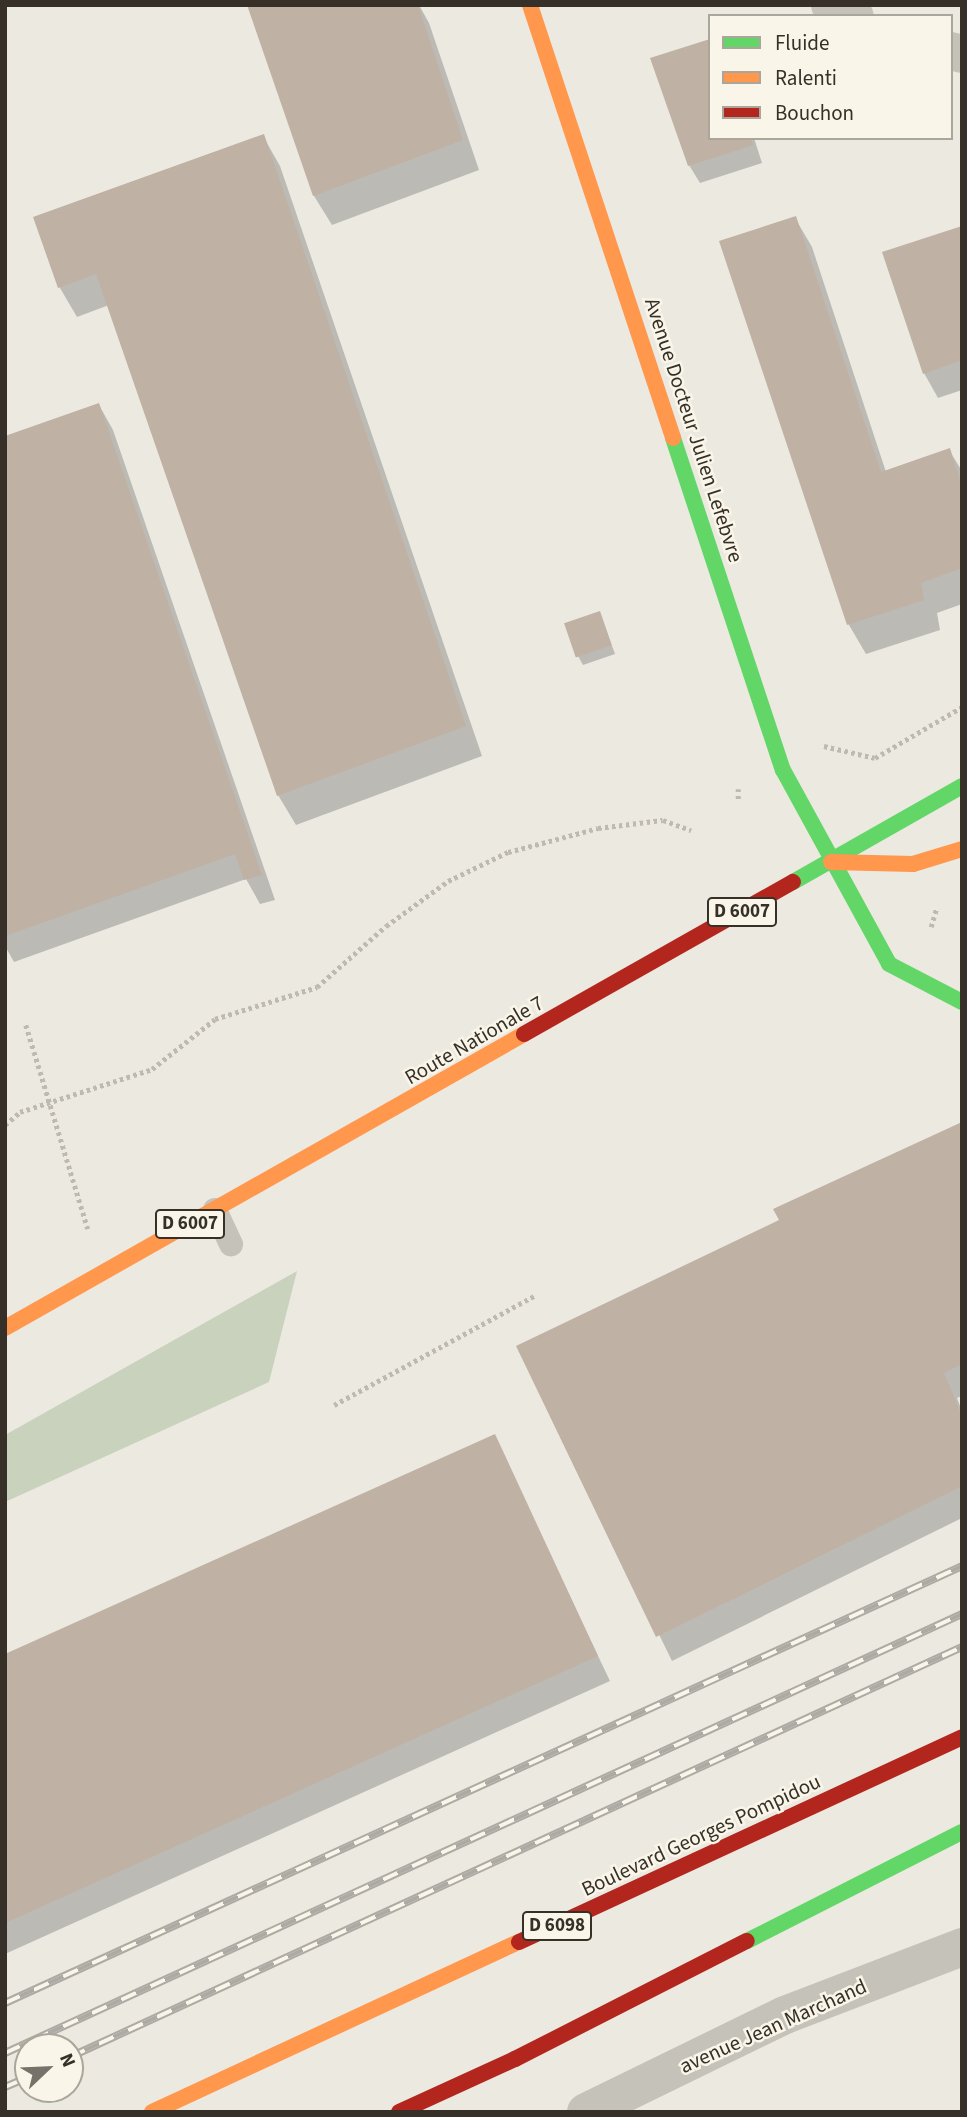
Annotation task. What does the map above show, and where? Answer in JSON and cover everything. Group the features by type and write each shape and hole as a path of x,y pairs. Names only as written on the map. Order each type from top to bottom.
{"main road":[{"name":"Avenue Docteur Julien Lefebvre","path":"530,5 783,770 889,964 962,1002"},
{"name":"Route Nationale 7","path":"5,1328 962,786"},
{"path":"831,862 913,864 962,849"},
{"name":"Boulevard Georges Pompidou","path":"152,2112 962,1737"},
{"path":"400,2112 515,2059 962,1832"}],"street":[{"path":"831,5 851,14"},
{"name":"avenue Jean Marchand","path":"586,2112 785,2015 962,1947"}],"lane":[{"path":"215,1210 231,1244"}],"path":[{"path":"783,770 823,746 874,758 962,707"},
{"path":"5,1125 20,1112 152,1069 215,1019 317,987 386,926 448,881 508,852 598,828 663,820 691,830"},
{"path":"26,1025 89,1231"},
{"path":"334,1405 534,1296"}],"green space":[{"path":"297,1271 269,1382 5,1502 5,1435"}],"building":[{"path":"247,5 418,5 463,140 313,196"},
{"path":"708,40 708,140 752,140 753,145 688,166 650,58"},
{"path":"264,134 466,726 277,796 96,274 58,288 33,217"},
{"path":"796,216 881,472 950,448 962,487 962,568 921,583 924,600 847,625 719,241"},
{"path":"962,226 962,360 923,374 882,252"},
{"path":"99,403 262,875 244,880 235,854 5,936 5,436"},
{"path":"600,611 612,645 576,657 564,623"},
{"path":"962,1122 962,1364 944,1373 962,1416 962,1486 656,1637 516,1346 779,1220 773,1209"},
{"path":"495,1434 598,1656 5,1923 5,1654"}],"railway":[{"path":"5,2003 962,1566"},
{"path":"5,2053 962,1614"},
{"path":"84,2051 962,1647"},
{"path":"5,2087 14,2083"}],"traffic: fast":[{"path":"673,438 783,770 889,964 962,1002"},
{"path":"793,882 962,786"},
{"path":"747,1941 962,1832"}],"traffic: slow":[{"path":"530,5 673,438"},
{"path":"831,862 913,864 962,849"},
{"path":"5,1328 524,1034"},
{"path":"152,2112 519,1942"}],"traffic: jam":[{"path":"524,1034 793,882"},
{"path":"519,1942 962,1737"},
{"path":"399,2112 515,2059 747,1941"}]}
